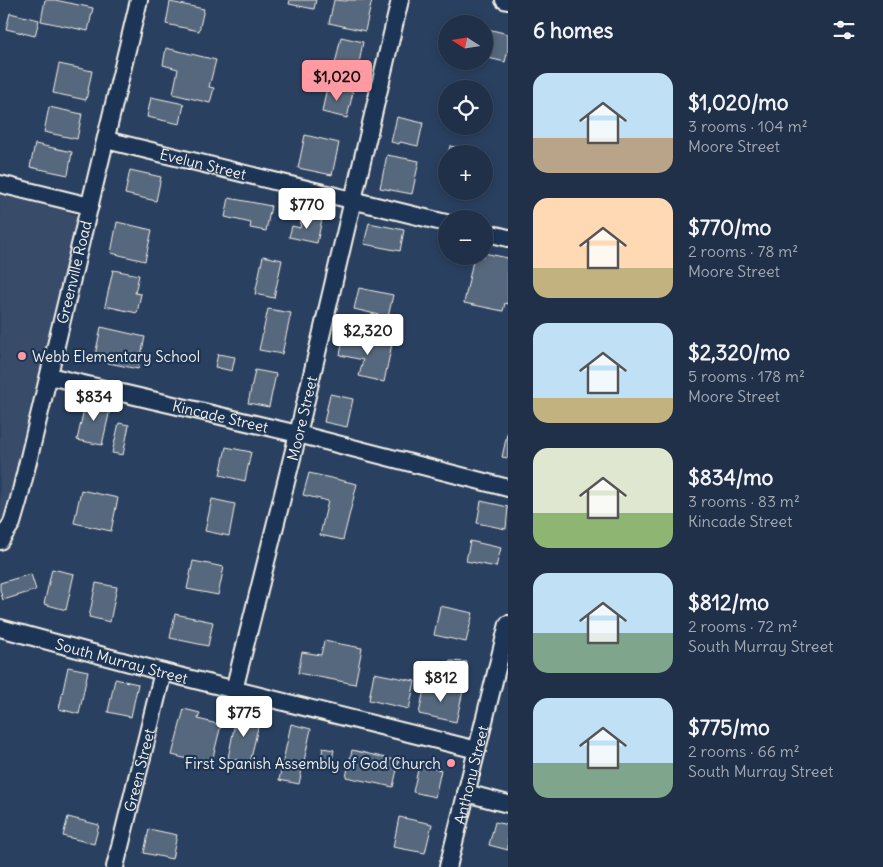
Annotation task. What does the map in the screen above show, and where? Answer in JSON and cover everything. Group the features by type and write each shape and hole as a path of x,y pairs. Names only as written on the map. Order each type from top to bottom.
{"street":[{"name":"Greenville Road","path":"0,541 12,523 18,505 139,0"},
{"name":"Moore Street","path":"234,690 298,434 400,0"},
{"path":"504,0 508,1"},
{"name":"Evelyn Street","path":"106,140 438,221"},
{"path":"0,184 90,206"},
{"path":"493,234 508,238"},
{"name":"Kincade Street","path":"49,376 298,434 508,488"},
{"name":"Anthony Street","path":"448,867 508,624"},
{"name":"South Murray Street","path":"0,628 163,672 477,750"},
{"name":"Green Street","path":"115,867 163,672"},
{"path":"466,794 508,804"}],"shaded area":[{"name":"Webb Elementary School","path":"0,195 62,209 76,216 76,222 12,491 0,524"}],"building":[{"path":"45,0 55,0 93,8 88,31 41,21"},
{"path":"290,0 316,0 314,9 289,4"},
{"path":"334,0 372,0 365,31 329,23"},
{"path":"170,2 204,9 199,31 166,24"},
{"path":"10,13 39,20 35,36 6,29"},
{"path":"493,30 508,34 508,50 505,62 493,59"},
{"path":"341,37 363,42 357,74 334,69"},
{"path":"166,48 216,60 209,87 214,88 210,103 173,94 178,69 163,65"},
{"path":"59,64 92,71 86,100 53,93"},
{"path":"327,87 353,92 347,118 322,112"},
{"path":"151,97 184,104 180,124 147,117"},
{"path":"49,107 82,114 77,139 44,132"},
{"path":"397,117 423,123 418,146 391,142"},
{"path":"305,135 339,143 332,175 298,168"},
{"path":"35,144 72,152 68,175 30,167"},
{"path":"387,155 419,161 412,194 380,188"},
{"path":"130,170 161,177 156,201 125,194"},
{"path":"229,198 271,206 266,231 250,228 251,223 225,217"},
{"path":"302,215 322,219 317,243 289,237 292,226 300,228"},
{"path":"117,222 152,230 145,261 111,253"},
{"path":"369,223 404,230 400,251 364,244"},
{"path":"493,255 508,258 508,304 505,303 503,311 464,303 472,265 493,265"},
{"path":"263,256 282,260 274,298 255,294"},
{"path":"113,270 139,275 135,293 141,294 137,313 105,306"},
{"path":"359,288 393,295 388,317 354,309"},
{"path":"268,309 291,313 282,354 259,350"},
{"path":"101,327 145,337 138,369 94,360"},
{"path":"344,334 392,344 384,382 359,376 363,360 340,355"},
{"path":"218,354 235,357 232,371 215,367"},
{"path":"255,370 276,374 269,407 248,403"},
{"path":"330,394 353,399 347,427 324,422"},
{"path":"86,400 111,405 102,445 77,440"},
{"path":"119,423 129,425 123,455 112,453"},
{"path":"508,430 508,458 502,457"},
{"path":"226,447 251,452 245,481 220,475"},
{"path":"309,473 357,484 343,540 320,535 328,501 303,495"},
{"path":"81,490 118,498 111,531 74,523"},
{"path":"212,499 235,504 229,536 205,531"},
{"path":"481,501 508,507 506,529 477,523"},
{"path":"470,541 501,548 496,567 466,561"},
{"path":"193,561 224,567 218,595 187,589"},
{"path":"52,569 74,574 66,610 44,604"},
{"path":"31,574 36,590 3,600 0,583"},
{"path":"96,583 117,587 110,622 89,617"},
{"path":"440,606 473,613 466,642 434,635"},
{"path":"175,614 213,622 208,646 170,638"},
{"path":"324,641 362,648 355,684 298,673 302,652 321,655"},
{"path":"449,661 467,662 466,672 448,671"},
{"path":"68,667 88,671 79,714 59,709"},
{"path":"374,673 415,681 409,709 369,700"},
{"path":"115,679 138,684 131,717 108,712"},
{"path":"425,684 463,691 456,722 419,714"},
{"path":"184,709 200,713 198,719 221,725 211,765 172,755"},
{"path":"237,713 260,718 250,763 228,758"},
{"path":"291,724 311,729 299,784 279,780"},
{"path":"323,748 334,750 331,765 320,763"},
{"path":"352,750 399,761 393,787 346,777"},
{"path":"419,765 441,770 435,797 413,792"},
{"path":"68,817 99,825 94,844 63,836"},
{"path":"399,817 432,824 425,853 393,847"},
{"path":"495,822 508,825 508,850 489,845"},
{"path":"149,829 177,835 172,859 144,853"}],"place":[{"name":"Webb Elementary School","path":"22,356"},
{"name":"First Spanish Assembly of God Church","path":"451,763"}]}
